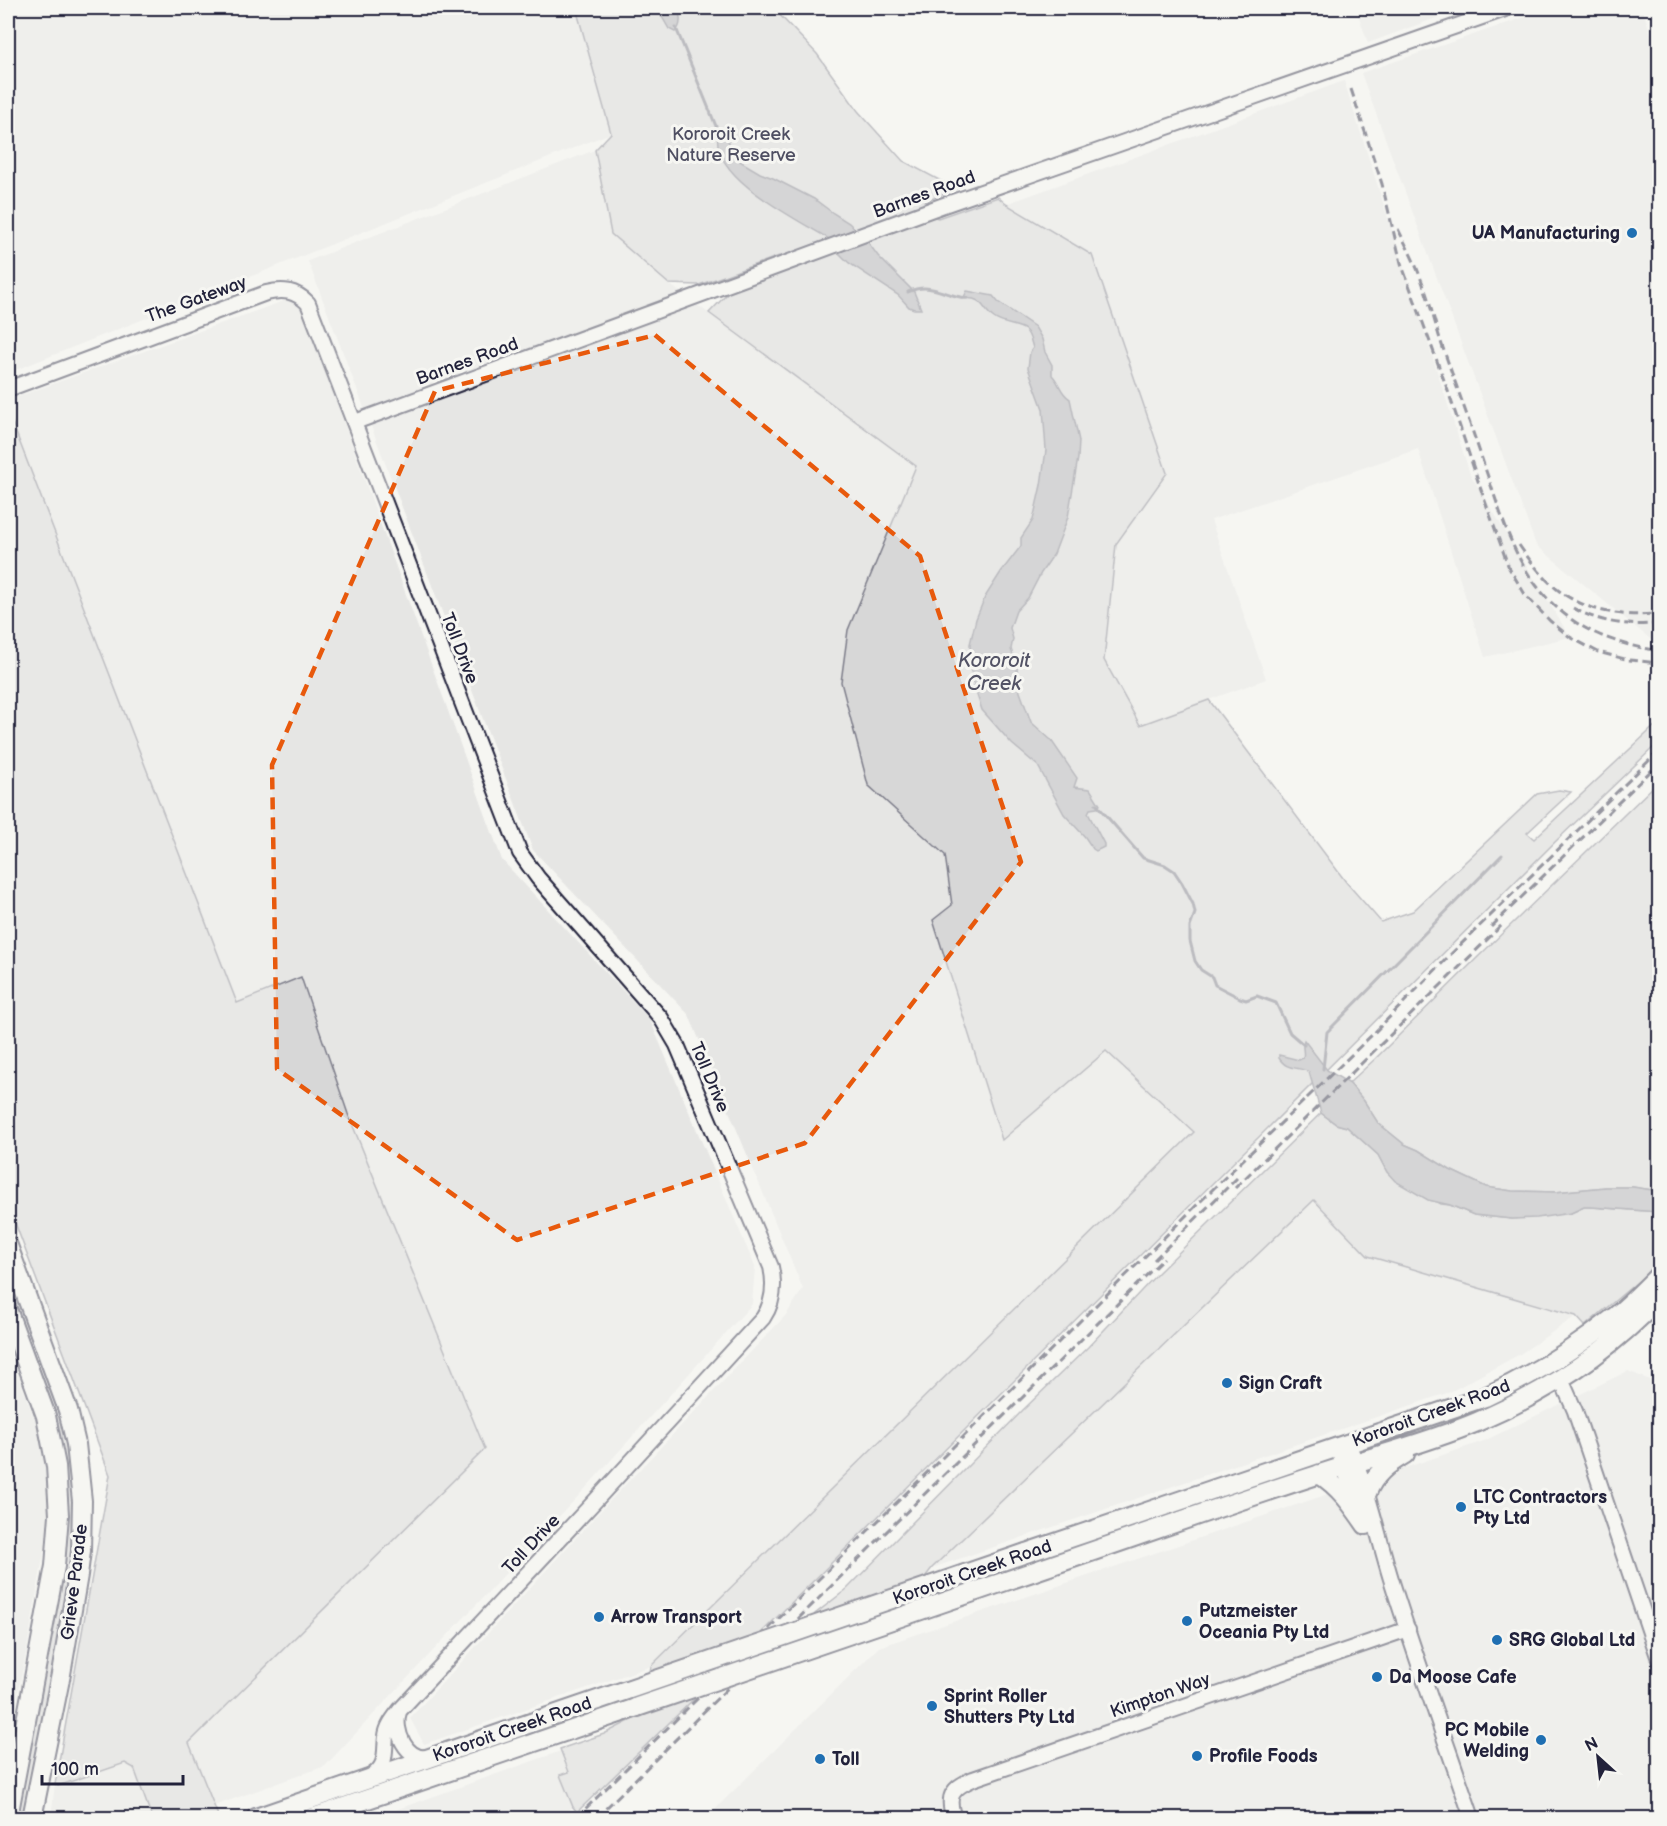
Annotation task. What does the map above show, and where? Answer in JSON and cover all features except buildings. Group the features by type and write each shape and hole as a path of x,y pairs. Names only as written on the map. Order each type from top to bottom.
{"main road":[{"name":"Grieve Parade","path":"8,1246 68,1410 81,1477 81,1551 61,1674 60,1714 41,1793"},
{"name":"Kororoit Creek Road","path":"256,1818 1485,1397 1539,1371 1612,1319 1659,1275"},
{"name":"Kororoit Creek Road","path":"312,1818 1319,1474 1475,1423 1561,1379 1620,1336 1659,1297"},
{"name":"Grieve Parade","path":"8,1312 46,1416 56,1466 59,1515 54,1566 8,1817"},
{"path":"1367,1493 1373,1479 1382,1470 1404,1454 1441,1435"},
{"path":"1319,1474 1335,1486 1366,1525"},
{"path":"32,1818 41,1793"},
{"path":"41,1793 41,1818"}],"street":[{"name":"Barnes Road","path":"355,422 936,208 1508,8"},
{"name":"The Gateway","path":"8,389 255,297 282,290 296,293 308,303 342,390"},
{"name":"Toll Drive","path":"342,390 520,853 538,878 669,1030 766,1253 774,1279 772,1300 763,1318 400,1710 388,1728 386,1753 381,1767 375,1774 357,1783"},
{"path":"1561,1379 1578,1421 1659,1662"},
{"path":"1343,1445 1350,1464 1367,1493 1391,1578 1472,1818"},
{"path":"1350,1464 1357,1507 1391,1578"},
{"name":"Kimpton Way","path":"954,1818 950,1804 953,1792 957,1787 973,1779 1408,1629"},
{"path":"400,1710 396,1723 404,1744 417,1755 425,1758 435,1756"}],"highlighted area":[{"path":"655,335 920,556 1021,862 805,1143 517,1240 277,1069 272,765 435,391"}],"shaded area":[{"path":"8,8 576,8 611,133 8,373"},
{"path":"1356,8 1463,8 1368,43"},
{"path":"1552,8 1642,8 1659,58 1660,641 1654,642 1536,545 1361,73"},
{"path":"1344,81 1470,474 1570,637 1485,657 1418,449 1211,520 1266,679 1140,725 1104,660 1116,544 1167,473 1006,204"},
{"path":"595,150 612,234 669,284 916,466 848,630 868,785 945,855 952,905 1003,1140 1106,1051 1195,1132 651,1666 424,1744 410,1718 608,1503 786,1315 803,1289 689,1015 533,850 308,261"},
{"path":"298,296 502,860 650,1020 755,1267 752,1304 583,1491 325,1766 214,1806 188,1743 485,1449 348,1114 301,977 237,1004 8,412 8,400"},
{"path":"1314,1200 1368,1256 1576,1316 1520,1354 1450,1392 932,1568"},
{"path":"8,1349 42,1439 49,1523 8,1740"},
{"path":"1628,1371 1659,1384 1659,1818 706,1818 879,1647 1484,1441"},
{"path":"561,1751 569,1772 560,1775 573,1807 560,1818 373,1818"},
{"path":"126,1758 137,1764 162,1818 51,1818 55,1784"}],"green space":[{"name":"Kororoit Creek Nature Reserve","path":"576,8 773,8 817,54 858,111 903,161 956,189 924,202 939,214 935,217 938,218 998,197 1092,255 1167,473 1116,544 1104,660 1140,725 1209,700 1346,882 1381,922 1413,911 1537,794 1559,790 1571,792 1527,833 1534,839 1660,721 1659,742 1555,842 753,1641 649,1678 651,1666 1194,1132 1106,1051 1002,1140 933,920 952,905 945,855 868,785 841,682 848,630 916,466 709,313 731,290 792,267 779,256 699,285 669,284 611,234 595,150 611,133"},
{"path":"8,412 237,1003 301,977 348,1114 485,1449 189,1743 219,1818 152,1818 134,1768 125,1763 58,1786 55,1784 110,1475 8,1204"},
{"path":"1659,781 1659,1191 1632,1187 1606,1187 1555,1192 1512,1191 1486,1187 1404,1144 1378,1123 1349,1083"},
{"path":"1321,1113 1336,1124 1347,1127 1378,1155 1387,1172 1441,1204 1450,1205 1474,1215 1512,1219 1571,1213 1584,1207 1659,1212 1659,1260 1642,1278 1585,1326 1576,1316 1368,1256 1314,1200 932,1568 919,1585 814,1621 815,1614 847,1589 1088,1347 1158,1273"},
{"path":"8,1260 64,1414 77,1534 26,1818 13,1818 65,1524 20,1315 8,1282"},
{"path":"699,1694 577,1812 560,1775 569,1772 560,1749 604,1734 645,1713"}],"water":[{"path":"657,8 677,8 680,20 675,32 669,29"},
{"path":"732,126 734,131 728,140 738,160 814,199 849,223 914,292 921,309 909,307 898,295 849,263 838,252 834,242 782,211 743,183 729,168 720,152 718,136 724,134"},
{"name":"Kororoit Creek","path":"967,291 993,296 998,302 1035,327 1052,365 1052,375 1070,399 1079,441 1068,517 1054,554 1028,598 1016,611 1010,628 1013,639 1011,649 1017,668 1019,689 1031,722 1051,740 1077,778 1074,787 1090,789 1100,805 1090,809 1088,813 1104,844 1104,847 1096,851 1064,814 1038,766 1012,744 982,710 975,689 970,666 970,644 976,619 985,597 1021,546 1021,538 1033,520 1046,450 1043,409 1028,368 1030,352 1033,348 1029,336 1022,328 994,318 979,301 963,299"},
{"path":"1304,1040 1327,1070 1350,1084 1378,1123 1404,1144 1450,1170 1486,1187 1512,1191 1555,1192 1633,1187 1659,1191 1659,1212 1584,1207 1571,1213 1512,1219 1474,1215 1450,1205 1428,1200 1395,1181 1378,1155 1347,1127 1336,1124 1321,1113 1309,1072 1289,1067 1279,1058 1279,1055 1299,1060 1303,1058"}],"waterway":[{"name":"Kororoit Creek","path":"676,28 720,136"},
{"name":"Kororoit Creek","path":"908,292 924,288 967,298"},
{"name":"Kororoit Creek","path":"1096,804 1143,858 1165,865 1174,871 1182,883 1195,913 1190,927 1190,941 1195,961 1201,970 1212,977 1215,985 1240,998 1246,1000 1257,996 1276,1003 1290,1033 1304,1045"},
{"path":"1323,1069 1327,1032 1502,855"}],"railway":[{"path":"1351,89 1382,184 1401,263 1509,568 1526,596 1550,621 1570,637 1598,652 1629,660 1660,663"},
{"path":"1398,229 1424,287 1509,536 1525,569 1535,584 1559,610 1585,628 1628,645 1660,651"},
{"path":"1519,545 1549,582 1573,600 1586,606 1616,613 1631,615 1660,613"},
{"path":"1573,608 1615,623 1660,623"},
{"path":"576,1818 1660,750"},
{"path":"1491,927 1660,762"},
{"path":"1235,1188 1502,925"},
{"path":"1154,1260 1237,1178"},
{"path":"596,1818 1164,1258"}],"place":[{"name":"UA Manufacturing","path":"1632,233"},
{"name":"Sign Craft","path":"1227,1383"},
{"name":"LTC Contractors Pty Ltd","path":"1461,1507"},
{"name":"Arrow Transport","path":"599,1617"},
{"name":"Putzmeister Oceania Pty Ltd","path":"1187,1621"},
{"name":"SRG Global Ltd","path":"1497,1640"},
{"name":"Da Moose Cafe","path":"1377,1677"},
{"name":"Sprint Roller Shutters Pty Ltd","path":"932,1706"},
{"name":"PC Mobile Welding","path":"1541,1740"},
{"name":"Profile Foods","path":"1197,1756"},
{"name":"Toll","path":"820,1759"}]}
